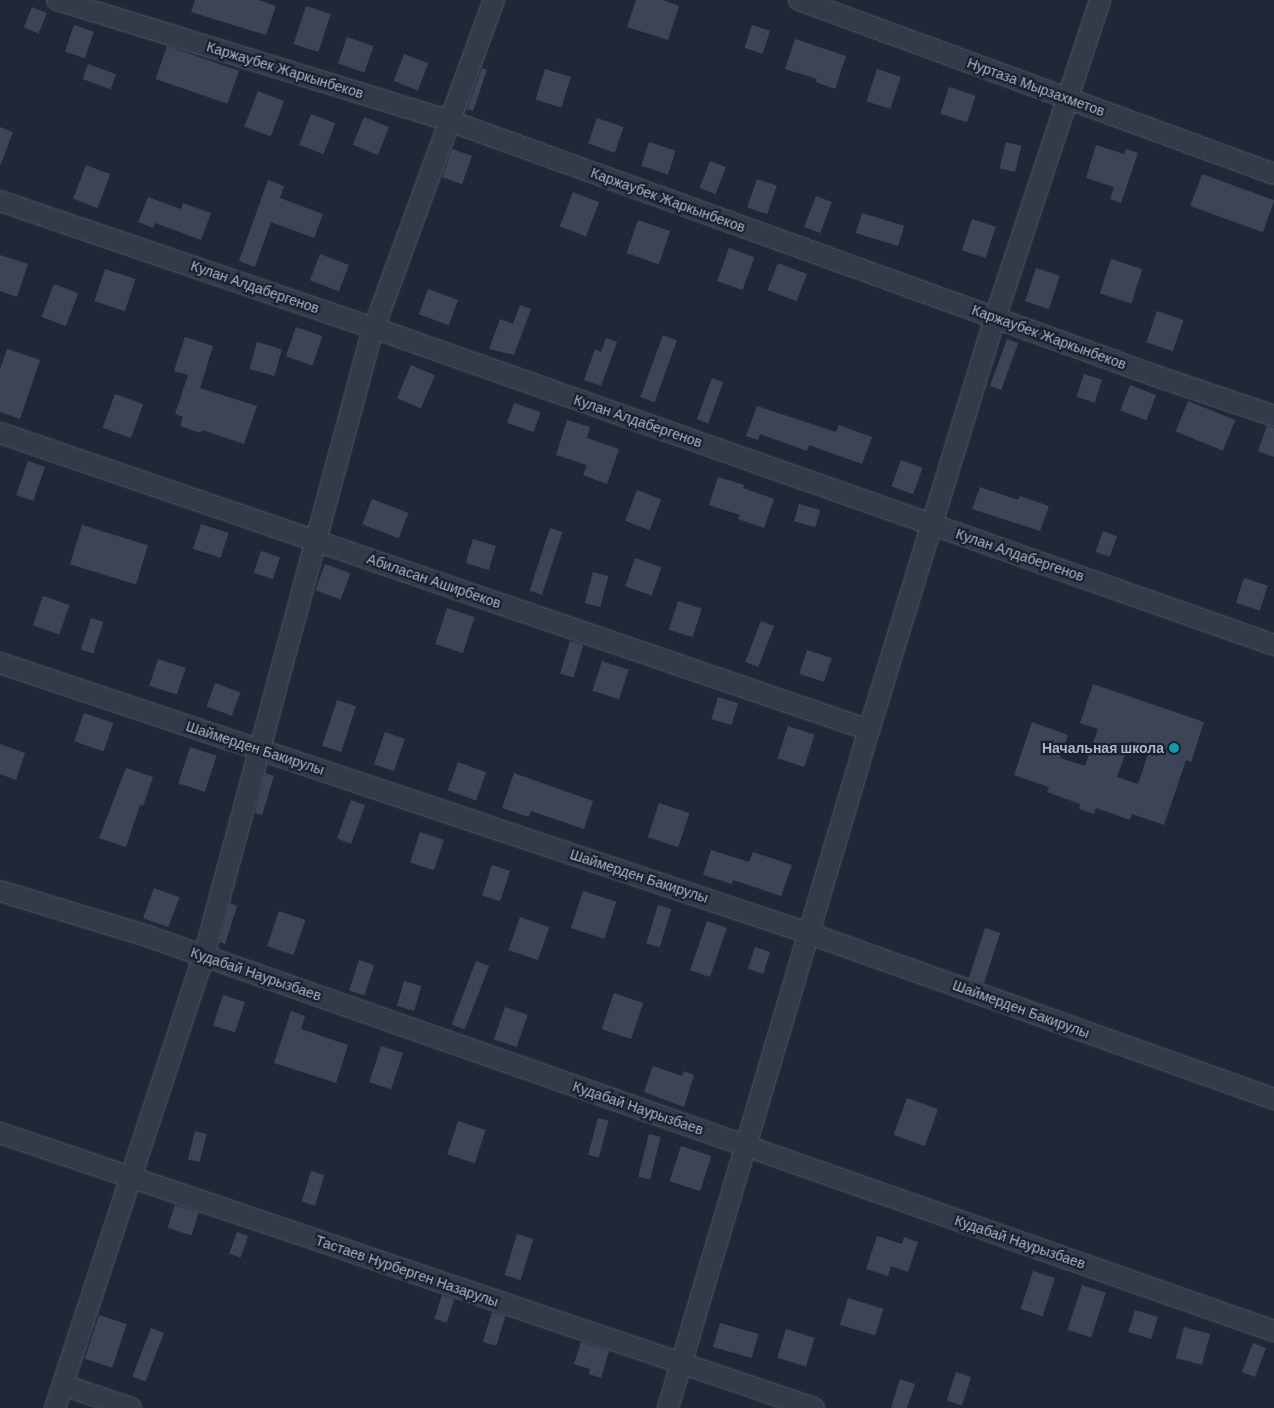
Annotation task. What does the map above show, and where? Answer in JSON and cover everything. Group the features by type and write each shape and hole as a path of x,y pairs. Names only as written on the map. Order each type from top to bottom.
{"street":[{"name":"Каржаубек Жаркынбеков","path":"58,0 450,121 995,318 1274,416"},
{"path":"55,1408 204,956 260,750 283,656 374,328 494,0"},
{"name":"Нуртаза Мырзахметов","path":"799,0 1274,174"},
{"path":"668,1408 808,932 995,318 1069,99 1100,0"},
{"name":"Кулан Алдабергенов","path":"0,201 374,328 1274,645"},
{"name":"Абиласан Аширбеков","path":"0,433 869,730"},
{"name":"Шаймерден Бакирулы","path":"0,663 808,932 1274,1099"},
{"name":"Кудабай Наурызбаев","path":"0,891 204,956 1274,1331"},
{"name":"Тастаев Нурберген Назарулы","path":"0,1133 814,1408"},
{"path":"63,1385 131,1408"}],"building":[{"path":"195,0 258,0 276,6 266,35 191,12"},
{"path":"636,0 663,0 679,6 668,40 627,27"},
{"path":"306,6 331,14 318,52 294,44"},
{"path":"32,7 47,13 39,33 24,27"},
{"path":"74,25 94,32 85,58 65,51"},
{"path":"752,25 770,31 763,54 745,48"},
{"path":"347,37 373,46 364,73 338,63"},
{"path":"795,39 846,56 835,89 816,82 817,79 785,69"},
{"path":"167,46 239,71 227,104 156,79"},
{"path":"404,54 428,63 418,90 394,81"},
{"path":"88,64 116,74 111,89 83,79"},
{"path":"482,68 487,70 473,111 467,109"},
{"path":"545,69 571,77 561,107 536,100"},
{"path":"877,69 901,77 890,109 866,101"},
{"path":"949,87 976,96 967,122 940,114"},
{"path":"258,91 284,101 271,137 244,126"},
{"path":"311,114 335,123 323,154 299,145"},
{"path":"364,117 389,127 378,155 353,145"},
{"path":"597,118 623,127 615,153 588,144"},
{"path":"0,127 13,132 1,164 0,164"},
{"path":"649,142 676,151 668,174 641,166"},
{"path":"1006,142 1022,146 1015,172 999,168"},
{"path":"1096,145 1124,154 1126,149 1138,153 1121,203 1110,199 1114,187 1086,178"},
{"path":"452,149 472,156 462,184 442,177"},
{"path":"710,161 726,167 715,194 700,188"},
{"path":"86,165 110,174 97,208 73,199"},
{"path":"1202,174 1274,200 1263,232 1190,206"},
{"path":"757,179 777,186 767,214 747,207"},
{"path":"268,180 284,186 280,198 323,214 314,238 271,222 255,267 239,261"},
{"path":"573,192 599,202 586,237 560,227"},
{"path":"816,196 832,202 820,233 804,227"},
{"path":"148,197 181,209 183,203 211,213 201,240 155,223 153,228 138,222"},
{"path":"862,213 904,226 898,246 856,233"},
{"path":"972,219 996,227 986,258 962,250"},
{"path":"638,220 670,231 659,264 627,253"},
{"path":"729,248 754,257 742,290 717,281"},
{"path":"320,254 349,265 339,291 310,280"},
{"path":"0,255 28,264 17,297 0,291"},
{"path":"1111,259 1142,269 1131,303 1100,293"},
{"path":"778,263 807,274 797,301 768,290"},
{"path":"1036,268 1060,276 1049,309 1025,301"},
{"path":"105,269 135,279 125,311 94,301"},
{"path":"54,284 78,293 66,326 41,317"},
{"path":"428,289 458,300 449,325 419,314"},
{"path":"520,305 531,309 514,355 489,349 500,319 513,324"},
{"path":"1157,311 1183,320 1173,351 1146,342"},
{"path":"296,327 322,336 312,365 286,356"},
{"path":"663,335 677,340 655,402 640,397"},
{"path":"185,337 213,346 200,388 257,406 244,444 202,430 201,433 180,426 183,417 175,414 188,375 174,371"},
{"path":"606,338 617,342 601,386 584,380 595,349 601,352"},
{"path":"1007,339 1018,343 1001,390 990,386"},
{"path":"257,342 282,349 274,376 249,369"},
{"path":"7,349 40,360 20,419 0,412 0,369"},
{"path":"411,365 435,375 421,408 397,398"},
{"path":"1084,374 1102,380 1095,403 1077,397"},
{"path":"712,378 723,382 708,423 697,419"},
{"path":"1130,385 1156,395 1146,420 1120,410"},
{"path":"115,394 143,404 131,438 103,428"},
{"path":"1188,401 1235,420 1223,451 1176,432"},
{"path":"514,403 540,412 534,432 507,423"},
{"path":"757,406 836,432 839,425 872,437 862,464 809,445 807,451 760,434 758,440 746,436"},
{"path":"567,420 590,427 587,438 619,449 607,484 583,475 587,465 556,455"},
{"path":"1267,426 1274,428 1274,457 1258,451"},
{"path":"901,460 923,468 913,494 891,486"},
{"path":"28,461 45,467 33,501 16,495"},
{"path":"718,477 744,485 743,488 774,499 764,528 738,519 740,515 709,505"},
{"path":"980,487 1018,500 1020,496 1049,506 1040,531 972,509"},
{"path":"637,490 661,499 649,530 625,521"},
{"path":"372,499 408,513 399,538 362,524"},
{"path":"799,504 820,510 815,527 794,521"},
{"path":"201,524 229,533 221,558 193,549"},
{"path":"82,525 148,545 136,584 70,564"},
{"path":"550,528 562,532 542,595 530,591"},
{"path":"1103,531 1117,536 1110,557 1095,552"},
{"path":"473,539 496,546 489,570 466,563"},
{"path":"261,551 280,557 273,579 254,573"},
{"path":"635,558 661,567 652,595 625,586"},
{"path":"325,564 350,573 341,600 315,590"},
{"path":"593,572 608,576 600,607 585,603"},
{"path":"1244,578 1268,586 1260,610 1236,603"},
{"path":"43,596 69,605 59,634 33,625"},
{"path":"678,601 702,609 693,637 669,630"},
{"path":"447,608 475,617 463,653 435,644"},
{"path":"91,618 103,622 93,653 81,649"},
{"path":"761,621 774,626 758,667 745,662"},
{"path":"570,641 583,645 573,678 560,674"},
{"path":"807,650 832,658 824,682 799,674"},
{"path":"158,659 186,668 177,695 149,686"},
{"path":"602,661 629,670 619,699 592,690"},
{"path":"215,683 240,692 232,716 206,706"},
{"name":"Начальная школа","path":"1093,684 1204,722 1191,762 1186,760 1164,825 1132,814 1130,820 1096,808 1094,814 1079,809 1080,804 1047,792 1049,787 1014,775 1032,722 1068,735 1060,758 1085,766 1098,729 1080,723","holes":["1130,741 1150,748 1138,784 1117,777"]},
{"path":"718,697 738,703 731,725 711,719"},
{"path":"337,700 356,706 341,752 322,746"},
{"path":"84,713 113,723 104,751 74,741"},
{"path":"788,726 815,735 804,767 777,758"},
{"path":"385,732 405,739 394,771 374,764"},
{"path":"0,744 25,753 16,780 0,774"},
{"path":"190,747 217,756 205,792 178,783"},
{"path":"458,762 486,772 476,800 448,790"},
{"path":"126,768 153,777 143,806 140,805 126,847 99,838"},
{"path":"265,773 274,776 262,815 255,813"},
{"path":"514,773 593,801 584,829 531,811 529,817 502,808"},
{"path":"351,800 365,805 351,844 337,839"},
{"path":"659,803 689,813 678,847 648,837"},
{"path":"420,832 444,840 434,870 410,862"},
{"path":"711,850 749,862 753,852 792,865 781,896 733,880 732,884 703,875"},
{"path":"492,865 510,871 500,901 482,895"},
{"path":"154,888 179,897 168,927 143,918"},
{"path":"583,891 616,902 604,939 571,928"},
{"path":"230,903 237,906 225,944 220,942"},
{"path":"658,905 671,909 660,947 646,943"},
{"path":"279,911 305,920 293,955 267,946"},
{"path":"520,917 549,927 538,960 509,950"},
{"path":"707,921 727,928 710,977 690,970"},
{"path":"985,928 1000,933 984,983 969,978"},
{"path":"755,947 770,952 763,974 748,969"},
{"path":"359,960 374,965 364,995 349,990"},
{"path":"476,961 489,966 465,1030 452,1024"},
{"path":"404,981 421,986 414,1011 397,1006"},
{"path":"614,993 643,1003 631,1039 602,1029"},
{"path":"223,995 245,1002 235,1033 213,1025"},
{"path":"505,1007 528,1015 517,1047 494,1039"},
{"path":"291,1011 305,1016 301,1029 348,1045 336,1083 274,1063"},
{"path":"381,1046 403,1053 391,1089 369,1082"},
{"path":"653,1066 682,1076 684,1071 694,1075 684,1107 644,1092"},
{"path":"907,1098 938,1109 925,1146 894,1135"},
{"path":"598,1118 609,1121 599,1158 588,1155"},
{"path":"458,1121 486,1130 475,1163 447,1154"},
{"path":"195,1131 207,1134 200,1162 188,1159"},
{"path":"649,1134 661,1137 650,1180 638,1177"},
{"path":"681,1146 711,1156 700,1191 670,1181"},
{"path":"311,1171 324,1175 315,1206 302,1202"},
{"path":"175,1205 199,1213 191,1236 168,1228"},
{"path":"237,1232 248,1236 240,1258 229,1254"},
{"path":"517,1234 533,1239 521,1280 504,1275"},
{"path":"877,1236 902,1244 904,1237 918,1242 908,1272 891,1266 888,1276 866,1269"},
{"path":"1033,1271 1055,1278 1043,1316 1021,1309"},
{"path":"1082,1285 1106,1293 1091,1337 1067,1330"},
{"path":"442,1295 454,1299 447,1323 434,1319"},
{"path":"848,1298 883,1309 875,1336 840,1325"},
{"path":"1135,1310 1158,1317 1151,1339 1128,1332"},
{"path":"492,1312 505,1316 496,1346 483,1342"},
{"path":"99,1315 127,1324 112,1368 85,1359"},
{"path":"720,1323 758,1334 752,1358 713,1347"},
{"path":"1184,1327 1210,1334 1202,1365 1176,1358"},
{"path":"151,1328 164,1333 145,1382 132,1377"},
{"path":"786,1329 815,1338 806,1366 777,1358"},
{"path":"581,1342 609,1351 601,1378 589,1374 590,1369 574,1364"},
{"path":"1253,1343 1266,1348 1255,1377 1242,1372"},
{"path":"956,1372 971,1377 962,1405 947,1401"},
{"path":"900,1379 915,1384 907,1408 891,1408"}],"place":[{"name":"Начальная школа","path":"1174,748"}]}
